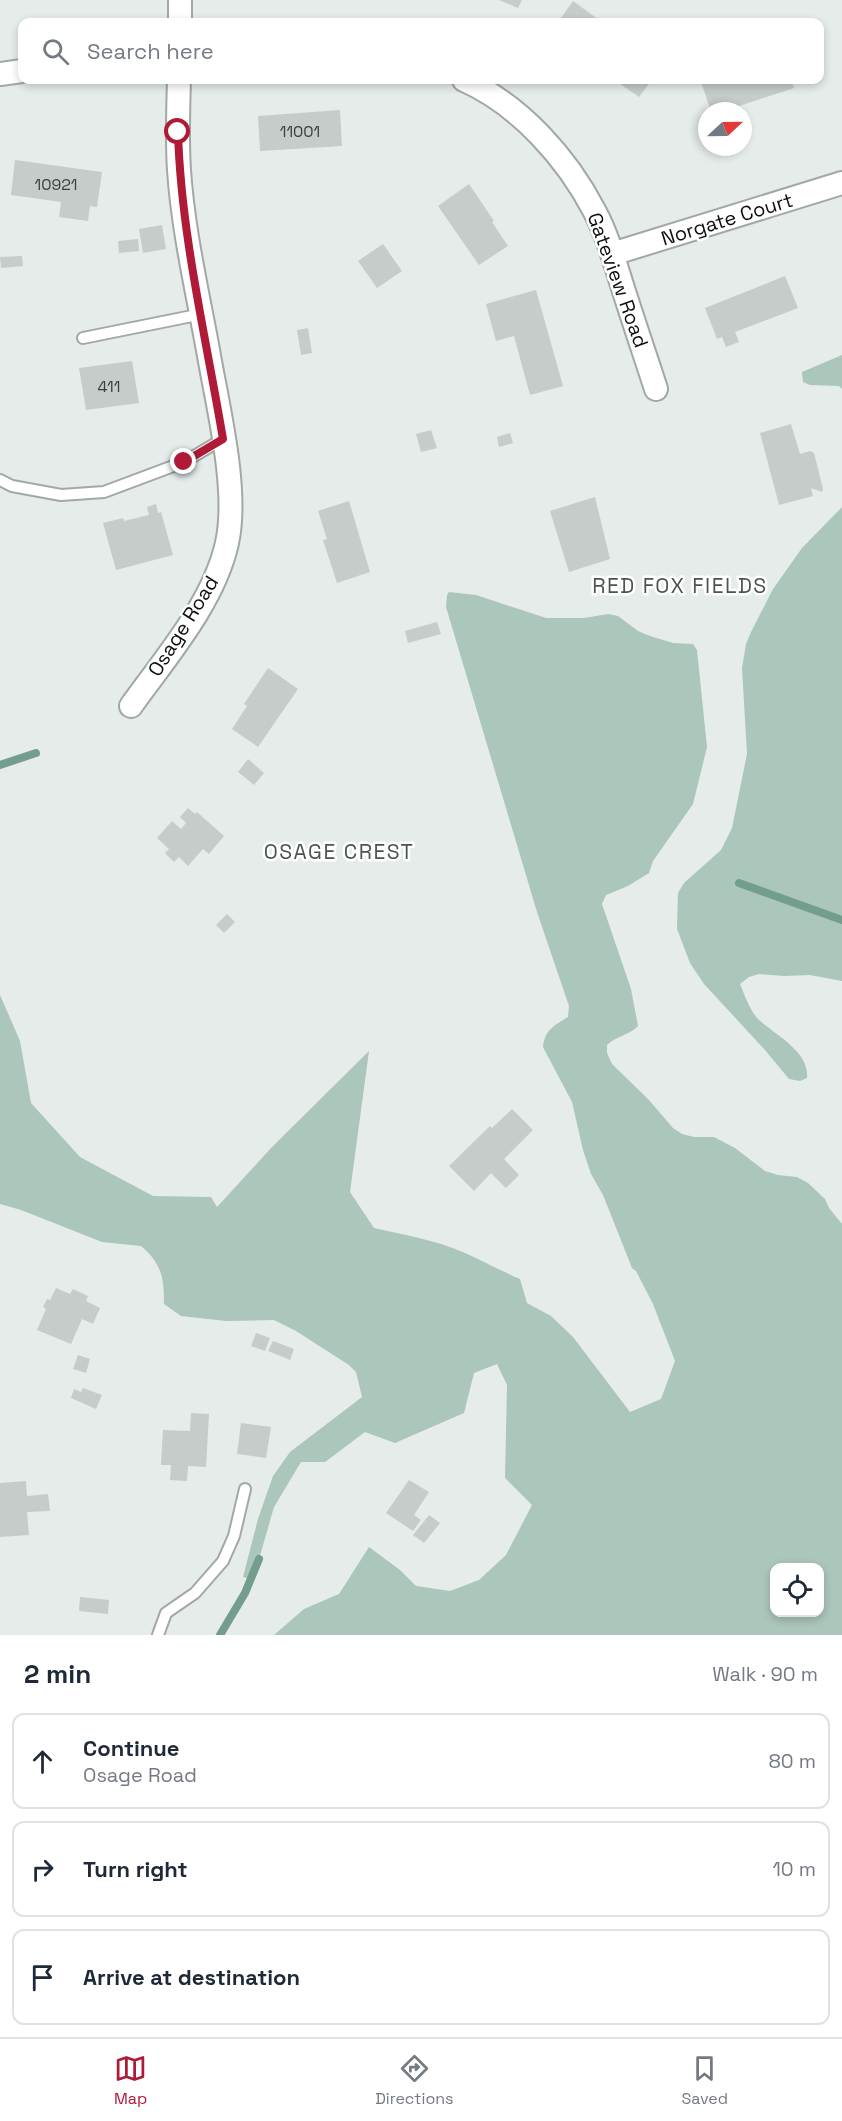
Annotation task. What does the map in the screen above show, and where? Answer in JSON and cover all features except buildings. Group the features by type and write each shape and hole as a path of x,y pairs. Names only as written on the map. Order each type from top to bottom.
{"street":[{"path":"180,0 180,18"},
{"path":"0,74 18,72"},
{"name":"Osage Road","path":"131,706 208,594 220,568 231,517 223,439 183,211 179,171 179,84"},
{"name":"Gateview Road","path":"471,84 502,103 532,127 555,153 595,212 612,254 656,389"},
{"name":"Norgate Court","path":"612,254 842,183"}],"lane":[{"path":"83,338 201,314"},
{"path":"0,480 12,486 61,495 104,492 184,462 223,439"},
{"path":"158,1635 166,1613 195,1593 223,1561 234,1536 245,1489"}],"green space":[{"path":"842,355 842,389 839,386 810,385 803,382 802,372"},
{"path":"842,507 842,981 810,975 759,974 749,977 740,984 757,1018 797,1051 803,1059 807,1078 800,1081 789,1079 704,984 690,963 677,929 678,893 684,883 721,850 732,828 747,754 742,668 746,644 751,632 773,589 802,548"},
{"path":"449,592 476,595 546,618 584,618 608,614 618,616 638,631 650,636 673,643 693,644 697,650 707,747 693,804 653,861 649,873 628,886 606,895 602,904 631,989 638,1026 607,1045 607,1053 612,1064 648,1099 673,1128 682,1134 694,1137 714,1137 735,1148 765,1171 797,1177 808,1183 825,1199 842,1224 842,1635 274,1635 304,1609 339,1594 369,1547 400,1570 416,1586 450,1591 479,1580 506,1555 532,1505 505,1478 507,1385 497,1364 474,1373 464,1413 395,1443 365,1432 325,1462 301,1462 274,1507 253,1580 243,1577 258,1519 273,1476 290,1452 362,1397 356,1372 349,1365 296,1331 274,1320 226,1321 181,1316 164,1304 158,1265 141,1246 102,1242 0,1204 0,995 20,1041 31,1103 80,1157 153,1196 211,1197 217,1207 272,1147 369,1051 350,1192 374,1228 454,1248 520,1279 527,1303 551,1316 573,1337 630,1412 661,1399 675,1361 653,1304 636,1271 632,1268 603,1195 591,1174 572,1102 543,1047 548,1032 568,1017 569,1006 537,912 446,607"}],"waterway":[{"path":"0,765 36,753"},
{"path":"739,883 842,920"},
{"path":"220,1635 245,1593 259,1559"}],"district":[{"name":"RED FOX FIELDS","path":"680,585"},
{"name":"OSAGE CREST","path":"339,851"}],"route":[{"path":"178,132 183,211 223,439 184,462"}]}
